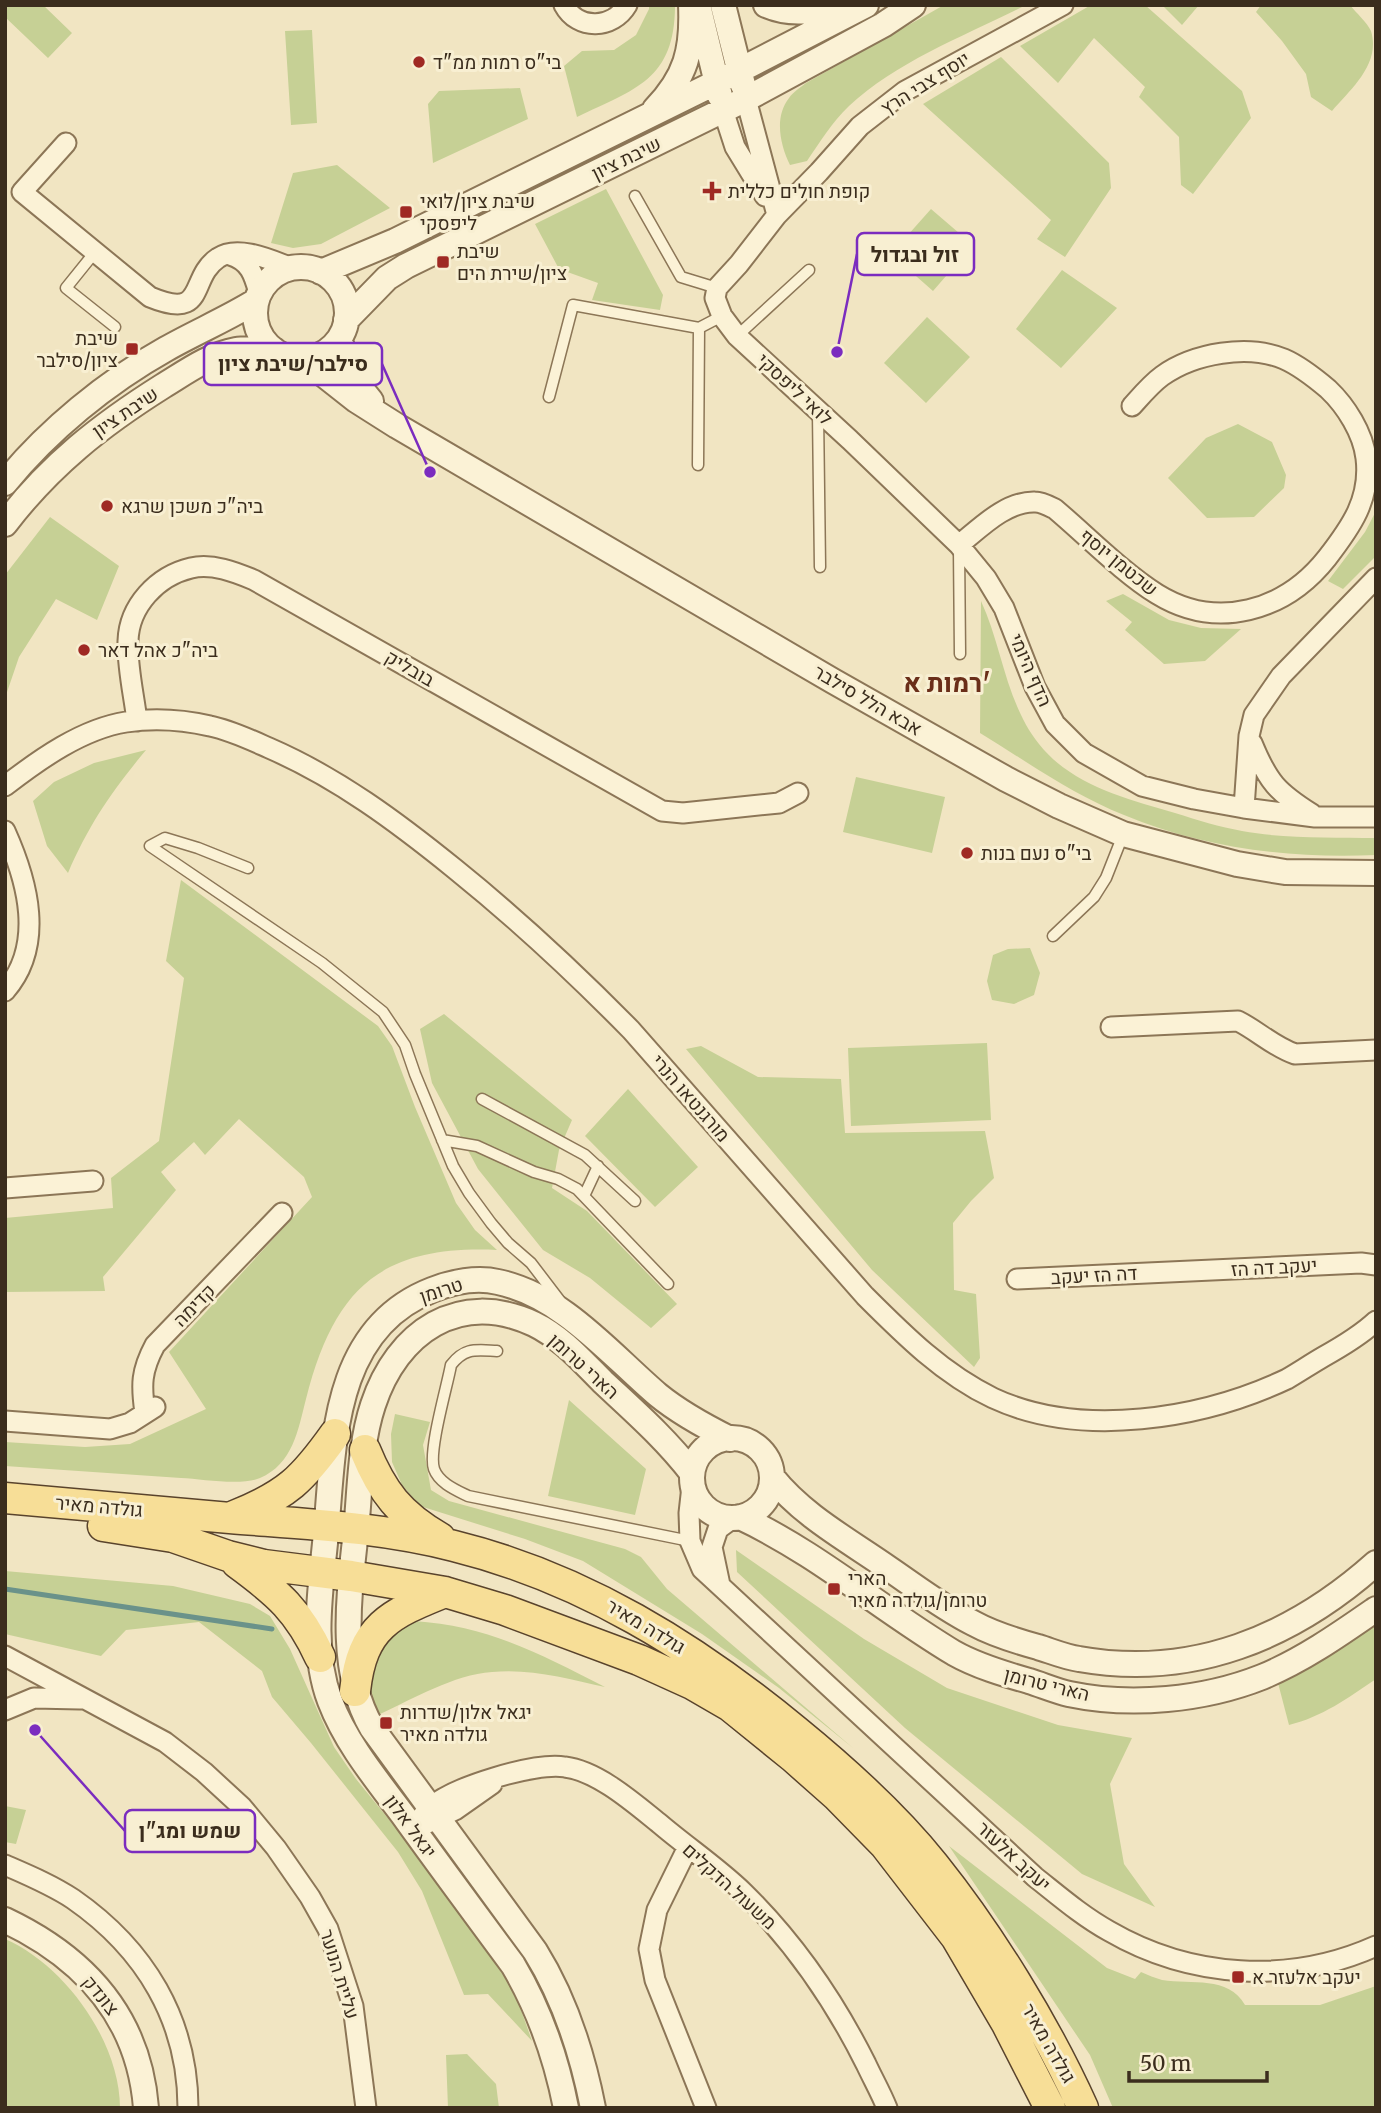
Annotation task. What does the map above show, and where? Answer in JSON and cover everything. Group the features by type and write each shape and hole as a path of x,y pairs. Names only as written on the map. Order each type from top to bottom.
{"main road":[{"path":"230,1518 291,1488 319,1457 335,1434"},
{"path":"365,1450 379,1481 397,1507 424,1529 455,1546"},
{"name":"גולדה מאיר","path":"5,1497 327,1525 455,1546 549,1576 634,1617 746,1691 829,1758 904,1830 933,1864 996,1951 1040,2026 1083,2108"},
{"name":"גולדה מאיר","path":"5,1518 142,1531 275,1567 445,1592 561,1630 670,1673 730,1706 793,1757 885,1845 956,1937 994,2000 1050,2108"},
{"path":"228,1556 289,1605 302,1621 320,1657"},
{"path":"355,1691 363,1654 371,1637 382,1624 399,1612 445,1592"}],"street":[{"path":"564,5 576,21 589,24 605,24 616,19 627,5"},
{"path":"649,116 681,76 690,50 691,5"},
{"path":"698,5 723,110 735,147 777,215"},
{"path":"723,5 777,215"},
{"path":"766,5 786,13 801,13 845,5"},
{"path":"739,71 866,5"},
{"name":"שיבת ציון","path":"343,329 387,278 406,266 746,99 883,25 913,5"},
{"name":"יוסף צבי הרץ","path":"777,215 860,126 897,97 1063,5"},
{"name":"שיבת ציון","path":"321,272 395,242 739,71"},
{"path":"66,143 22,192 150,296 170,305 185,303 196,293 217,258 225,255 250,254 292,268 321,272 332,280 346,305 343,329 330,349 318,356 304,359 288,357 264,341 257,328 255,315 258,297 267,282 292,268"},
{"path":"717,288 777,215"},
{"path":"225,255 239,258 250,267 258,297"},
{"name":"לואי ליפסקי","path":"717,288 715,298 722,316 737,336 959,545"},
{"name":"שיבת ציון","path":"5,483 48,437 107,388 166,349 229,317 258,297"},
{"name":"אבא הלל סילבר","path":"343,329 345,360 355,381 379,411 397,426"},
{"name":"שיבת ציון","path":"5,524 34,489 80,444 142,400 211,358 237,350 274,350"},
{"name":"שכטמן יוסף","path":"959,545 1011,507 1025,502 1038,502 1055,509 1157,594 1181,606 1207,612 1234,613 1269,604 1296,589 1317,571 1350,527 1362,503 1367,482 1366,455 1357,429 1339,400 1316,378 1284,359 1260,353 1233,353 1200,358 1178,366 1161,377 1132,406"},
{"name":"אבא הלל סילבר","path":"304,359 356,400 397,426 996,773 1059,806 1123,834 1237,864 1285,872 1376,873"},
{"name":"הדף היומי","path":"959,545 986,578 1004,608 1035,687 1055,724 1083,753 1142,786 1244,808 1315,817 1376,817"},
{"name":"בובליק","path":"137,722 128,642 130,625 138,606 152,590 173,576 191,568 211,567 232,571 254,580 662,811 683,813 779,803 798,793"},
{"path":"1244,808 1249,736 1254,715 1281,676 1376,578"},
{"name":"מורגנטאו הנרי","path":"5,786 32,765 83,736 105,727 163,720 212,726 287,755 330,778 385,814 541,943 614,1013 865,1296 902,1333 959,1379 995,1399 1032,1411 1097,1420 1136,1420 1209,1406 1287,1378 1333,1352 1376,1321"},
{"path":"1249,736 1272,784 1288,799 1315,817"},
{"path":"5,831 28,896 29,923 26,954 18,976 5,992"},
{"path":"1111,1027 1238,1021 1295,1054 1376,1050"},
{"path":"5,1188 93,1181"},
{"name":"קדימה","path":"5,1421 110,1429 130,1423 150,1410 142,1378 155,1345 282,1213"},
{"name":"יעקב דה הז","path":"1172,1272 1361,1263 1376,1265"},
{"name":"דה הז יעקב","path":"1017,1279 1172,1272"},
{"name":"טרומן","path":"335,1434 347,1383 366,1343 382,1322 398,1308 441,1286 470,1281 497,1282 526,1291 552,1305 609,1350"},
{"name":"הארי טרומן","path":"337,1574 356,1529 368,1425 373,1404 391,1365 405,1345 422,1331 443,1319 463,1313 496,1313 518,1318 557,1338 664,1439 692,1480"},
{"name":"הארי טרומן","path":"609,1350 678,1410 730,1439"},
{"path":"327,1525 335,1434"},
{"path":"720,1586 713,1564 712,1547 718,1529 756,1510 765,1501 772,1477 769,1464 759,1449 743,1440 730,1439 707,1447 695,1461 692,1480 696,1498 704,1508 720,1517 736,1518"},
{"name":"הארי טרומן","path":"772,1477 801,1508 965,1619 1015,1640 1077,1659 1130,1665 1192,1661 1249,1644 1311,1611 1358,1579 1376,1563"},
{"name":"יעקב אלעזר","path":"692,1480 690,1541 702,1569 1035,1877 1070,1905 1109,1931 1151,1952 1196,1966 1246,1973 1300,1969 1358,1954 1376,1945"},
{"name":"הארי טרומן","path":"736,1518 781,1537 958,1655 1003,1673 1070,1694 1130,1700 1198,1695 1262,1677 1330,1641 1376,1609"},
{"name":"יגאל אלון","path":"327,1525 351,1651 355,1691 362,1711 552,1978 564,2003 593,2108"},
{"name":"יגאל אלון","path":"337,1574 319,1623 323,1680 339,1722 358,1754 513,1965 528,1990 539,2012 566,2108"},
{"name":"עליית הנוער","path":"5,1656 165,1742 204,1772 242,1807 276,1848 328,1928 353,2006 366,2108"},
{"name":"עליית הנוער","path":"5,1710 34,1698 85,1699"},
{"name":"משעול הדקלים","path":"413,1828 435,1814 476,1797 498,1779 537,1768 566,1767 591,1776 633,1802 740,1890 790,1942 818,1980 856,2044 887,2108"},
{"path":"688,1847 657,1910 649,1949 657,1985 706,2108"},
{"path":"5,1865 72,1898 120,1939 141,1965 161,1993 173,2017 183,2052 188,2108"},
{"name":"צונדק","path":"5,1920 51,1945 74,1963 113,2007 127,2029 137,2058 144,2083 146,2108"}],"lane":[{"path":"635,196 681,277 717,288"},
{"path":"95,252 66,288 115,327"},
{"path":"737,336 808,270"},
{"path":"549,397 573,305 699,328 722,316"},
{"path":"698,464 699,328"},
{"path":"818,410 820,567"},
{"path":"959,545 960,654"},
{"path":"1053,936 1094,897 1106,878 1123,834"},
{"path":"248,868 165,838 150,846 322,963 383,1012 405,1045 453,1166 468,1193 508,1243 546,1280 575,1322"},
{"path":"482,1099 586,1155 635,1200"},
{"path":"442,1140 477,1146 534,1172 558,1179 584,1196 667,1284"},
{"path":"584,1196 598,1166"},
{"path":"497,1351 474,1350 459,1355 451,1365 432,1456 435,1471 450,1488 468,1496 690,1541"}],"green space":[{"path":"5,5 43,5 72,33 48,58 5,17"},
{"path":"649,5 675,5 668,50 659,66 648,79 633,89 577,117 564,66 582,51 614,50 636,35"},
{"path":"944,5 1026,5 933,50 889,75 843,112 807,161 790,165 781,140 780,122 784,106 793,94 806,83"},
{"path":"1091,5 1145,5 1242,91 1251,118 1193,194 1181,185 1179,137 1139,97 1145,87 1094,38 1058,83 1020,46"},
{"path":"1162,5 1199,5 1182,25"},
{"path":"1261,5 1350,5 1369,28 1373,43 1368,65 1332,111 1311,97 1306,74 1256,12"},
{"path":"312,30 317,123 291,125 285,31"},
{"path":"1001,57 1109,163 1111,188 1065,257 1037,239 1051,220 923,104"},
{"path":"520,88 528,119 433,163 428,104 439,91"},
{"path":"337,165 390,208 321,244 293,248 271,243 293,173"},
{"path":"606,189 663,295 660,310 592,300 598,283 559,269 535,224"},
{"path":"931,209 973,245 933,291 891,254"},
{"path":"1062,270 1117,308 1061,368 1016,329"},
{"path":"927,317 970,357 926,403 884,363"},
{"path":"1238,424 1272,442 1286,475 1284,488 1254,517 1207,518 1168,478 1206,438"},
{"path":"1376,511 1376,556 1343,589 1328,581 1365,532"},
{"path":"50,517 119,566 97,620 56,599 19,657 5,698 5,575"},
{"path":"1123,594 1169,620 1201,628 1241,629 1205,661 1164,664 1125,630 1132,622 1106,601"},
{"path":"981,601 1019,711 1039,744 1067,770 1119,796 1234,829 1258,834 1376,838 1376,855 1280,853 1185,836 1124,815 1086,798 980,733"},
{"path":"146,750 102,808 68,873 47,846 33,801 54,782 94,763"},
{"path":"856,777 945,797 932,853 843,832"},
{"path":"181,880 378,1026 392,1046 456,1203 475,1230 497,1250 456,1250 422,1256 393,1266 368,1281 348,1302 331,1329 317,1361 297,1434 287,1455 271,1472 260,1478 243,1482 221,1481 5,1466 5,1442 85,1447 130,1444 206,1409 169,1352 312,1197 304,1177 239,1119 205,1155 194,1142 161,1172 176,1190 103,1277 105,1291 5,1292 5,1218 113,1208 111,1178 159,1141 184,978 166,961"},
{"path":"1030,948 1040,973 1034,995 1014,1004 992,1000 987,981 993,955 1008,949"},
{"path":"444,1014 572,1120 559,1150 552,1188 587,1211 677,1304 651,1328 590,1278 543,1250 478,1169 432,1083 420,1029"},
{"path":"987,1043 991,1120 851,1126 848,1048"},
{"path":"701,1046 758,1077 841,1079 845,1133 985,1131 994,1178 953,1223 954,1290 976,1294 980,1358 974,1367 872,1270 686,1049"},
{"path":"628,1089 698,1167 655,1207 585,1136"},
{"path":"569,1400 646,1469 635,1515 548,1496"},
{"path":"395,1414 430,1422 423,1445 431,1490 449,1501 625,1549 641,1557 667,1589 853,1748 779,1688 702,1634 583,1561 525,1539 420,1506 402,1485 392,1462 391,1434"},
{"path":"736,1550 864,1639 947,1688 1058,1725 1132,1738 1110,1784 1124,1864 1155,1907 1082,1874 905,1728 737,1572"},
{"path":"5,1571 173,1586 250,1604 270,1616 290,1649 334,1747 356,1779 430,1870 483,1944 515,1993 532,2041 488,1994 464,1995 422,1891 398,1852 272,1697 262,1671 199,1622 126,1630 101,1656 5,1634"},
{"path":"414,1621 490,1635 536,1653 605,1687 535,1673 492,1672 449,1682 380,1714 370,1687 377,1641"},
{"path":"1374,1626 1376,1679 1324,1712 1289,1725 1278,1683"},
{"path":"5,1806 26,1810 16,1844 5,1842"},
{"path":"949,1846 1107,1968 1135,1979 1141,1972 1162,1980 1219,1985 1229,1989 1245,2005 1320,2005 1376,1986 1376,2108 1113,2108 1090,2055"},
{"path":"5,1939 48,1967 68,1986 85,2008 110,2057 118,2083 120,2108 5,2108"},
{"path":"467,2054 496,2084 499,2108 448,2108 446,2055"}],"waterway":[{"path":"5,1589 272,1629"}],"place":[{"name":"בי\"ס רמות ממ\"ד","path":"419,62"},
{"name":"קופת חולים כללית","path":"712,191"},
{"name":"שיבת ציון/לואי ליפסקי","path":"406,212"},
{"name":"שיבת ציון/שירת הים","path":"443,262"},
{"name":"שיבת ציון/סילבר","path":"132,349"},
{"name":"זול ובגדול","path":"837,352"},
{"name":"סילבר/שיבת ציון","path":"430,472"},
{"name":"ביה\"כ משכן שרגא","path":"107,506"},
{"name":"ביה\"כ אהל דאר","path":"84,650"},
{"name":"בי\"ס נעם בנות","path":"967,853"},
{"name":"הארי טרומן/גולדה מאיר","path":"834,1589"},
{"name":"יגאל אלון/שדרות גולדה מאיר","path":"386,1723"},
{"name":"שמש ומג\"ן","path":"35,1730"},
{"name":"יעקב אלעזר א","path":"1238,1977"}],"district":[{"name":"רמות א'","path":"947,682"}]}
